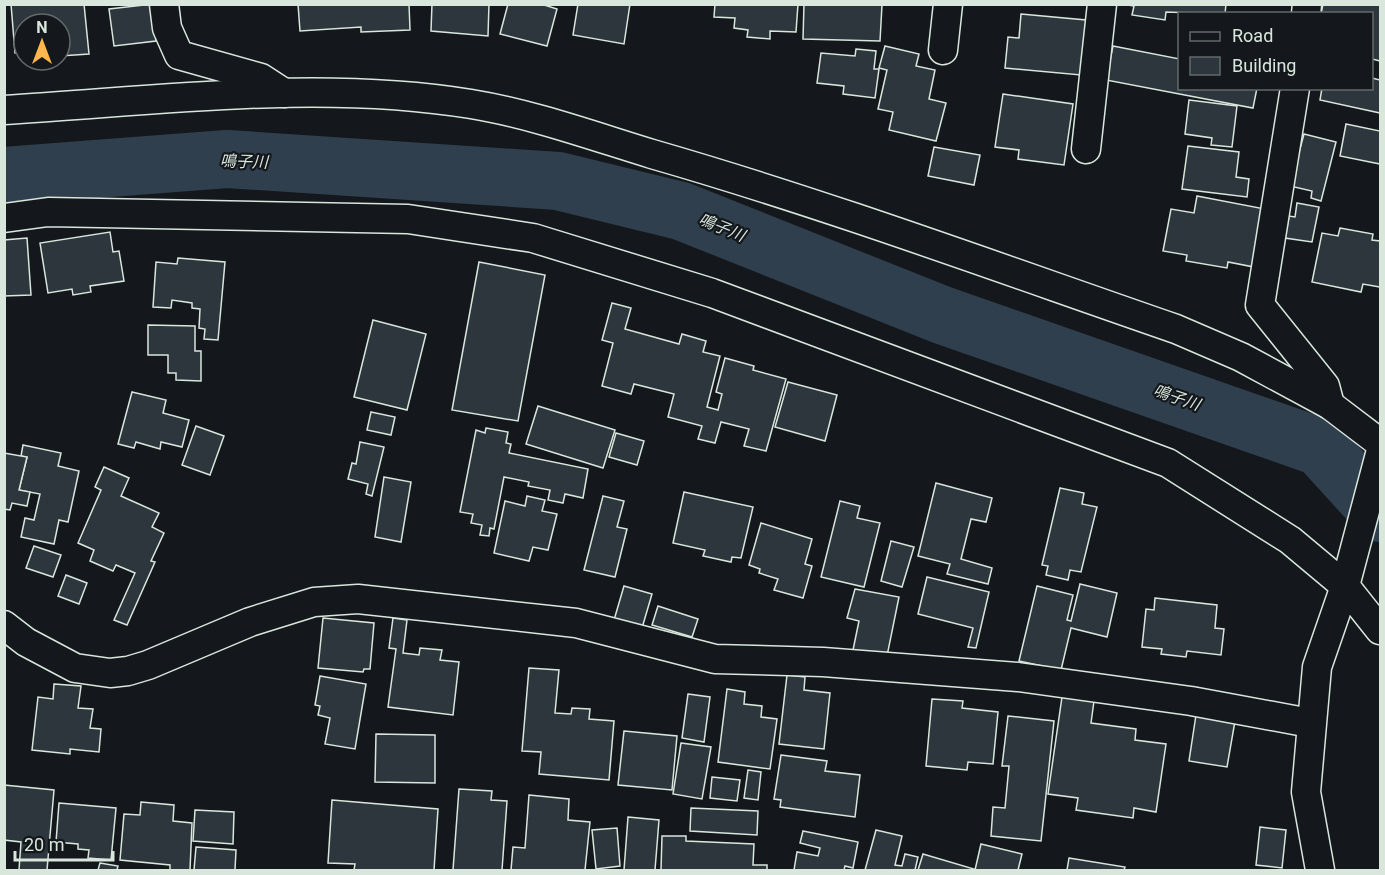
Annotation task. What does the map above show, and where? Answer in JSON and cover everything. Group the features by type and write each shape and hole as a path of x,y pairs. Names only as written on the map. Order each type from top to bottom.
{"street":[{"path":"164,4 167,28 179,55 261,78 284,93"},
{"path":"943,50 948,4"},
{"path":"1086,149 1101,4"},
{"path":"1295,90 1260,305 1325,386 1330,405"},
{"path":"4,110 284,93 396,97 470,104 513,113 738,178 1176,329 1241,357 1330,405 1379,454 1348,576 1317,667 1310,723 1306,792 1320,870"},
{"path":"4,218 48,212 408,219 533,238 712,293 1168,463 1348,576 1380,630"},
{"path":"4,625 26,642 75,668 110,673 148,665 250,622 303,606 358,599 576,623 715,659 823,662 1018,677 1191,701 1310,723"}],"building":[{"path":"11,4 84,4 89,54 72,55 72,12 12,12 12,16"},
{"path":"153,4 156,41 114,46 109,9"},
{"path":"298,4 409,4 410,30 361,32 361,27 300,31"},
{"path":"432,4 489,4 488,36 431,31"},
{"path":"508,4 541,4 557,9 547,46 500,34"},
{"path":"578,4 630,4 624,44 573,35"},
{"path":"715,4 798,4 796,32 770,31 770,39 747,37 748,30 734,28 735,18 714,17"},
{"path":"804,4 882,5 880,41 803,39"},
{"path":"1122,4 1226,4 1225,12 1166,12 1165,20 1132,15 1134,6"},
{"path":"1323,4 1380,4 1380,61 1373,59 1373,12 1321,12"},
{"path":"1021,14 1086,20 1081,75 1005,68 1008,37 1019,38"},
{"path":"885,46 919,54 916,66 935,70 929,99 946,103 936,141 889,130 893,112 878,109 887,70 879,68"},
{"path":"1113,46 1178,59 1178,90 1257,90 1253,108 1106,80"},
{"path":"856,49 876,51 874,69 879,69 875,98 843,94 844,86 817,83 821,53 855,56"},
{"path":"1373,78 1380,80 1380,113 1320,100 1322,90 1373,90"},
{"path":"1003,94 1073,104 1064,165 1018,159 1019,150 995,147"},
{"path":"1189,100 1237,106 1232,147 1211,145 1212,138 1185,134"},
{"path":"1346,124 1380,131 1380,164 1340,156"},
{"path":"1304,134 1336,142 1321,201 1311,198 1312,191 1290,186"},
{"path":"1188,146 1239,152 1236,177 1249,179 1247,197 1182,189"},
{"path":"934,147 980,155 974,185 928,176"},
{"path":"1197,196 1265,209 1254,267 1228,262 1227,268 1186,261 1187,255 1163,251 1171,209 1194,213"},
{"path":"1297,203 1319,207 1312,242 1285,238 1289,216 1295,217"},
{"path":"1340,228 1373,234 1372,240 1380,241 1380,287 1363,284 1361,292 1312,282 1322,233 1338,236"},
{"path":"110,232 113,252 119,251 124,281 90,286 91,292 73,295 72,289 48,293 40,243"},
{"path":"27,238 31,295 4,296 4,240"},
{"path":"178,258 225,262 218,340 204,339 205,329 199,328 200,309 192,308 192,303 172,300 171,308 153,307 156,262 177,264"},
{"path":"479,262 545,275 518,421 452,410"},
{"path":"612,303 631,308 625,329 679,344 682,334 706,341 703,352 720,356 707,407 718,410 722,394 716,392 725,358 754,366 753,370 786,379 766,451 744,446 749,429 721,422 715,443 698,439 702,426 668,417 674,394 634,384 631,394 602,386 613,343 602,340"},
{"path":"373,320 426,334 407,410 354,397"},
{"path":"148,325 195,326 195,351 201,351 201,381 176,380 176,373 168,373 168,355 148,355"},
{"path":"788,382 837,395 825,441 775,427"},
{"path":"132,392 166,400 163,413 189,420 182,447 161,442 160,449 136,442 134,448 118,444"},
{"path":"538,406 615,430 603,468 526,444"},
{"path":"371,412 395,417 391,435 367,430"},
{"path":"196,426 224,436 210,475 182,465"},
{"path":"486,428 508,432 506,443 511,444 509,453 588,469 583,498 565,494 563,503 548,500 550,490 528,486 529,482 504,477 494,529 490,528 489,536 480,535 482,525 471,523 473,514 460,512 476,430 485,433"},
{"path":"616,433 644,441 637,465 609,457"},
{"path":"360,442 384,447 372,496 366,494 368,484 348,479 352,463 356,464"},
{"path":"23,445 61,453 58,466 79,471 68,522 59,520 54,544 21,537 25,518 34,520 40,494 19,490 27,457 21,456"},
{"path":"4,453 27,457 19,490 30,492 27,506 12,503 10,510 4,509"},
{"path":"104,467 129,478 121,496 159,513 152,527 164,533 151,561 155,562 127,625 114,620 135,573 116,565 113,571 90,561 94,550 78,543 101,490 95,487"},
{"path":"384,477 411,482 401,542 375,537"},
{"path":"936,483 992,498 986,522 971,519 961,559 992,568 988,584 947,574 950,564 918,556"},
{"path":"1060,488 1084,493 1082,504 1097,507 1081,572 1070,570 1068,580 1046,575 1048,566 1042,565"},
{"path":"684,492 753,507 741,558 732,557 731,562 703,556 705,550 673,543"},
{"path":"527,496 545,500 542,511 557,514 548,550 533,547 529,561 494,553 505,501 525,506"},
{"path":"603,496 624,501 617,527 627,529 615,577 584,570"},
{"path":"840,501 860,506 857,518 880,523 864,587 821,577"},
{"path":"761,523 812,539 805,564 812,566 803,598 774,590 778,579 759,573 760,569 749,565"},
{"path":"891,541 914,547 902,587 881,581"},
{"path":"34,546 61,555 53,577 26,568"},
{"path":"66,575 87,583 79,604 58,596"},
{"path":"927,577 989,592 976,648 968,647 973,628 918,614"},
{"path":"1080,584 1117,593 1107,637 1071,628 1061,670 1019,661 1037,586 1073,595 1067,620 1071,621"},
{"path":"624,586 652,594 642,628 614,620"},
{"path":"855,589 899,597 887,656 853,650 859,621 847,618"},
{"path":"1155,598 1217,605 1215,628 1224,629 1221,655 1187,651 1186,657 1161,654 1162,649 1142,647 1146,609 1154,610"},
{"path":"658,606 698,619 692,637 652,625"},
{"path":"323,618 374,623 370,669 364,669 363,672 318,668"},
{"path":"393,618 407,620 403,653 419,655 420,648 442,650 440,660 459,662 453,715 388,707 396,649 389,648"},
{"path":"529,668 559,670 555,713 571,714 572,708 590,709 589,719 614,721 609,780 539,774 541,752 522,751"},
{"path":"787,675 805,677 804,690 830,693 824,749 779,744"},
{"path":"320,676 366,684 355,749 325,744 330,718 318,715 320,706 315,705"},
{"path":"54,684 81,686 78,708 93,709 90,728 101,729 99,752 70,749 70,754 32,750 38,697 53,699"},
{"path":"727,689 745,692 744,704 762,706 761,717 777,719 770,769 718,762"},
{"path":"688,694 710,697 704,742 682,738"},
{"path":"1062,697 1094,701 1091,723 1136,729 1135,740 1166,744 1156,812 1134,808 1133,818 1076,810 1078,798 1048,794"},
{"path":"932,699 963,701 962,708 998,712 993,764 968,762 967,770 926,766"},
{"path":"1196,715 1235,721 1227,767 1189,761"},
{"path":"1008,716 1054,721 1041,841 991,836 993,807 1005,808 1009,766 1002,766"},
{"path":"624,731 677,736 672,790 618,785"},
{"path":"376,734 435,735 435,783 375,782"},
{"path":"681,743 711,747 702,799 673,794"},
{"path":"781,755 827,761 825,771 860,775 855,817 780,807 781,800 774,799"},
{"path":"748,770 761,772 758,800 744,798"},
{"path":"712,777 740,780 737,801 710,798"},
{"path":"4,785 54,790 47,870 19,870 21,842 4,840"},
{"path":"459,789 492,791 491,800 507,801 502,870 453,870"},
{"path":"529,795 569,799 568,820 590,822 585,870 511,870 513,847 525,848"},
{"path":"332,800 438,809 434,870 354,870 355,864 328,863"},
{"path":"141,802 174,805 173,821 192,823 190,870 170,870 170,865 120,860 124,814 140,815"},
{"path":"59,803 116,808 111,860 88,858 89,850 78,849 78,844 56,842"},
{"path":"691,808 758,811 757,835 690,831"},
{"path":"195,810 234,812 233,844 193,841"},
{"path":"628,817 659,820 655,870 624,870"},
{"path":"1260,827 1286,830 1282,868 1256,865"},
{"path":"617,828 620,866 596,869 592,830"},
{"path":"876,830 902,836 895,865 902,866 905,854 918,857 915,870 865,870"},
{"path":"803,831 858,842 853,868 845,866 844,870 794,870 797,852 818,856 820,848 800,843"},
{"path":"662,836 686,836 686,841 754,844 753,865 767,865 767,870 661,870"},
{"path":"981,844 1022,854 1018,870 975,870"},
{"path":"196,847 236,850 235,870 194,870"},
{"path":"923,854 974,869 918,870"},
{"path":"1069,858 1125,867 1124,870 1067,870"},
{"path":"100,863 118,866 117,870 98,870"}],"waterway":[{"name":"鳴子川","path":"4,176 227,159 558,181 681,211 942,315 1320,447 1380,513"}]}
